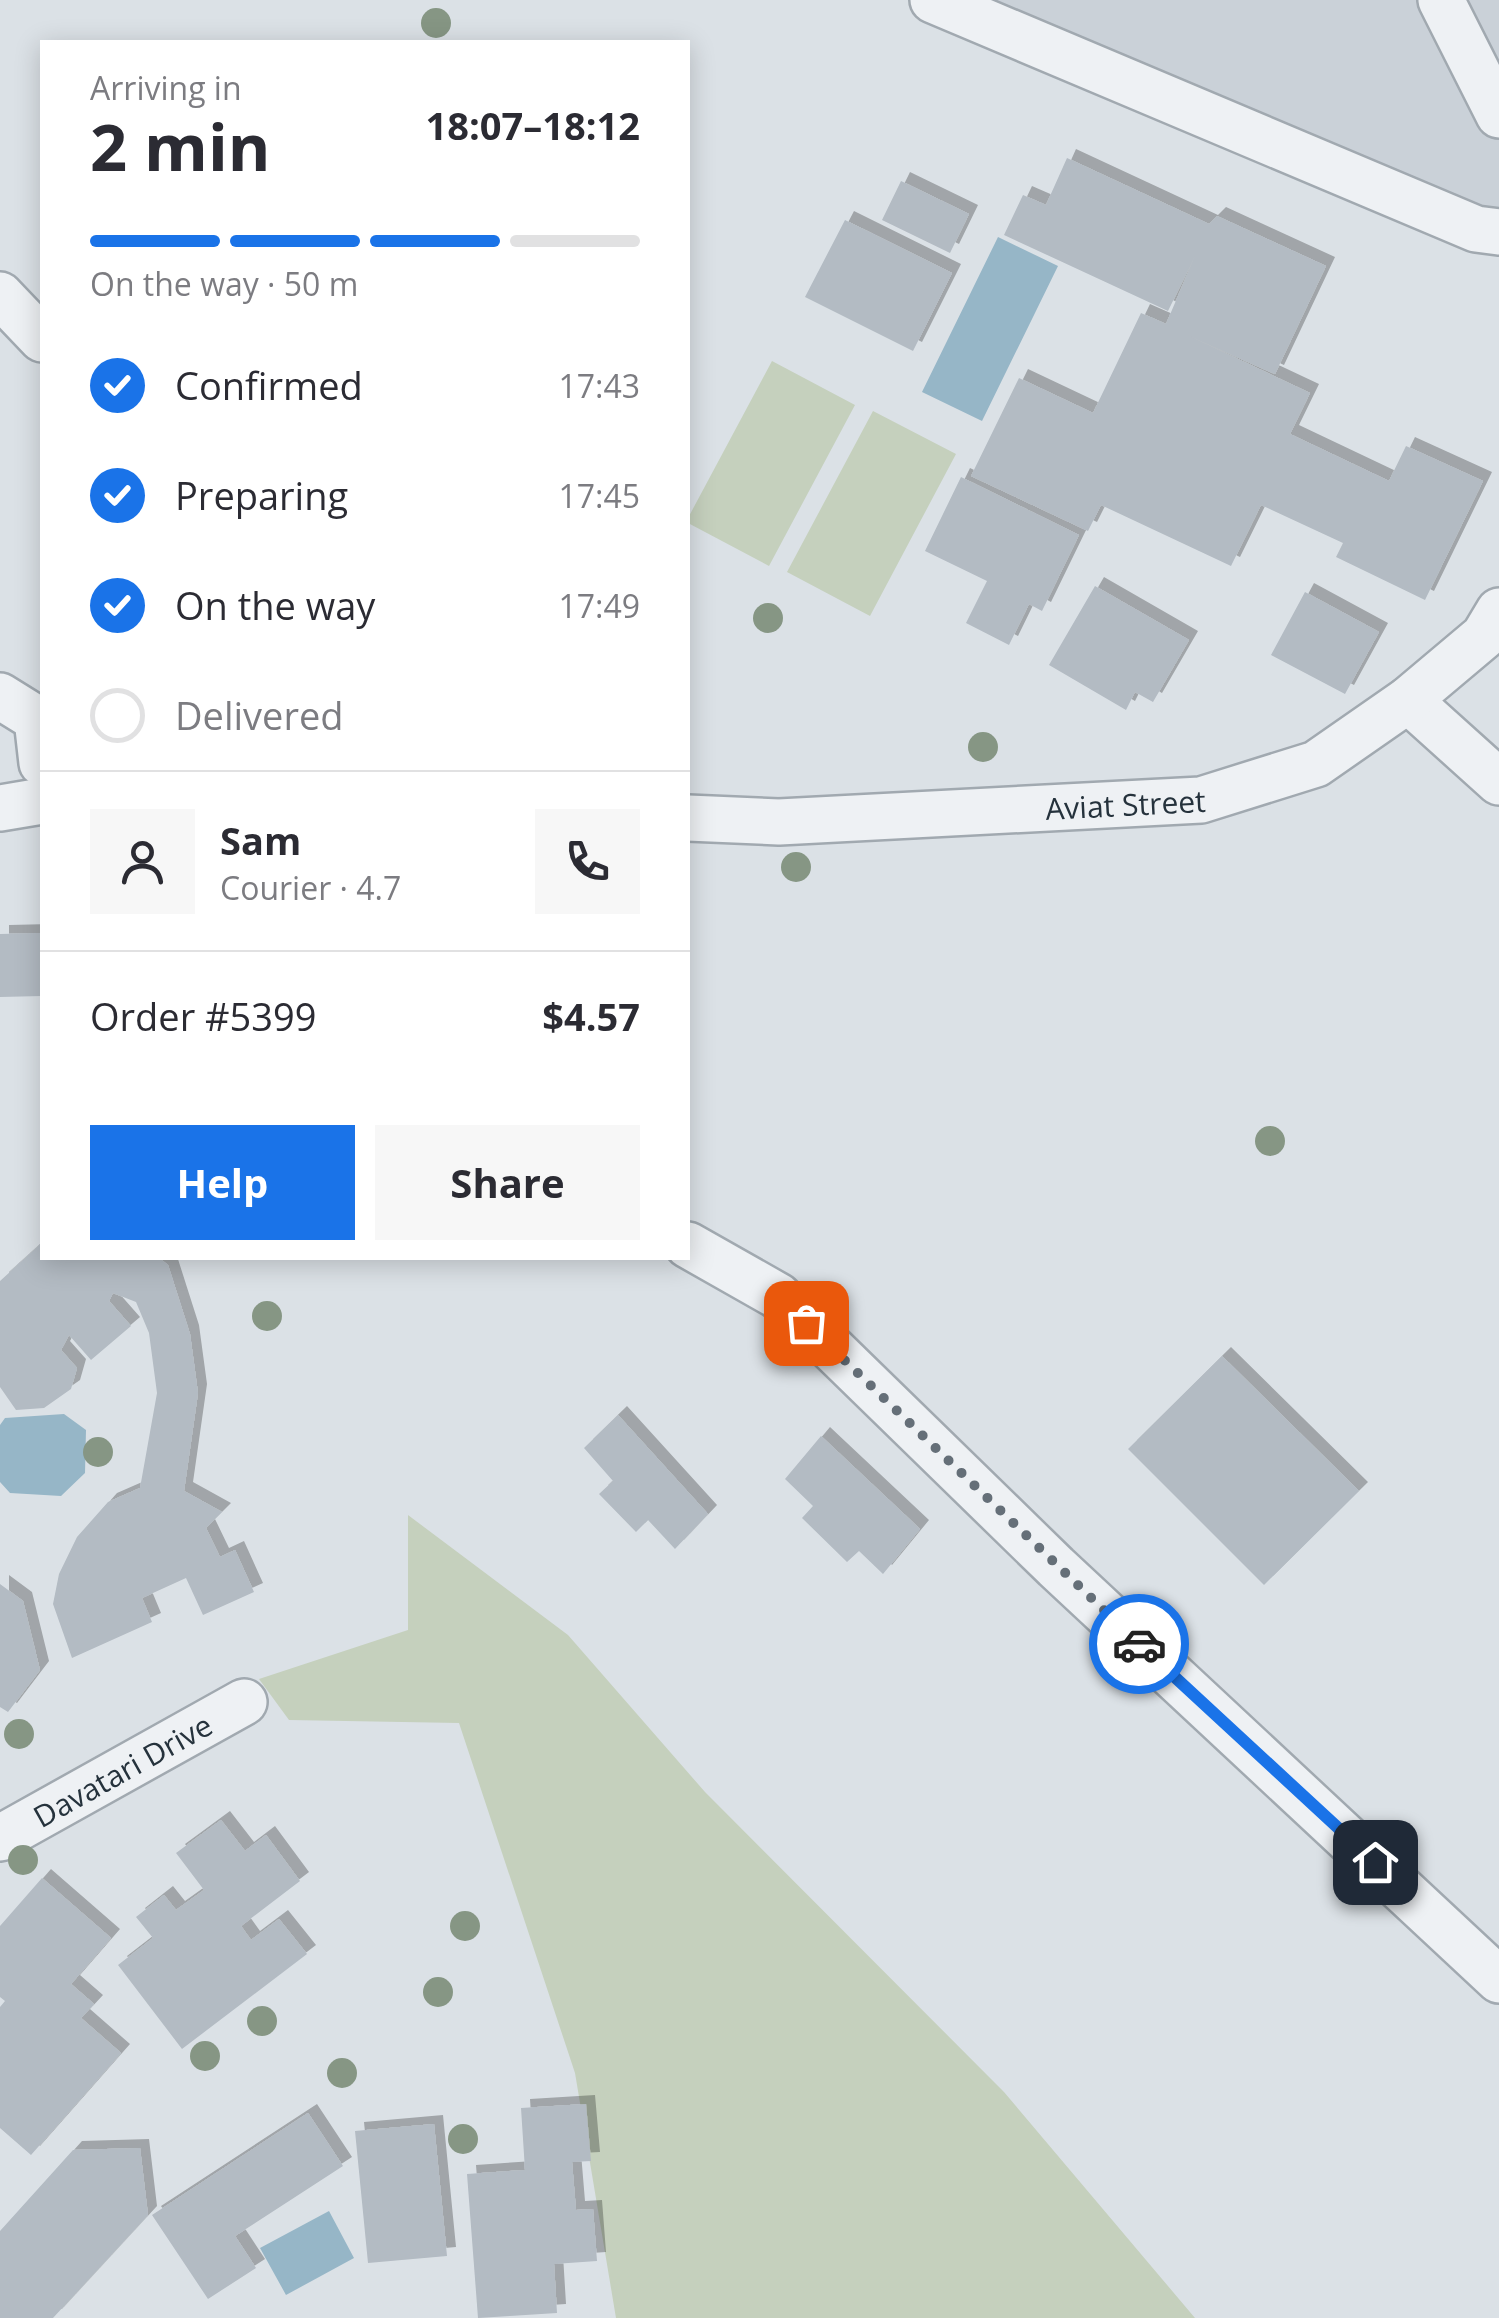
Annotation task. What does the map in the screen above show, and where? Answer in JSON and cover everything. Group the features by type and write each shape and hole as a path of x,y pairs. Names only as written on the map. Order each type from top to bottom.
{"street":[{"path":"933,0 1476,229 1499,232"},
{"path":"1441,0 1499,115"},
{"path":"0,295 40,337"},
{"name":"Aviat Street","path":"690,818 779,822 1201,800 1316,764 1408,700 1484,636 1499,612"},
{"path":"0,696 37,719 40,745"},
{"path":"1408,700 1499,782"},
{"path":"0,808 40,803"},
{"path":"690,1246 778,1296 1056,1567 1499,1980"},
{"name":"Davatari Drive","path":"0,1838 244,1702"}],"shaded area":[{"path":"933,0 1499,0 1499,224"}],"green space":[{"path":"772,361 855,405 769,566 690,524 690,514"},
{"path":"873,411 956,454 870,616 787,572"},
{"path":"408,1515 568,1635 705,1792 1004,2092 1195,2318 616,2318 575,2073 459,1723 289,1720 259,1679 408,1630"}],"water":[{"path":"998,237 1058,266 982,421 922,392"},
{"path":"64,1414 86,1430 85,1473 61,1496 10,1493 0,1482 0,1425 5,1418"},
{"path":"329,2211 354,2258 286,2295 260,2248"}],"building":[{"path":"1067,158 1209,224 1217,216 1326,266 1275,374 1187,335 1310,393 1290,434 1389,481 1406,446 1483,481 1425,600 1336,557 1343,543 1261,505 1231,566 1101,505 1088,531 971,476 1019,378 1093,413 1141,313 1166,324 1195,256 1168,311 1004,235 1023,195 1046,205"},
{"path":"901,181 969,214 950,253 882,220"},
{"path":"845,220 952,273 913,351 805,297"},
{"path":"961,477 1079,535 1042,611 1029,604 1009,645 966,623 987,581 925,551"},
{"path":"1095,586 1189,640 1153,702 1135,692 1126,710 1049,665"},
{"path":"1305,592 1379,632 1345,694 1271,655"},
{"path":"40,933 40,996 0,997 0,934"},
{"path":"40,1245 40,1260 162,1260 168,1265 190,1334 198,1393 184,1491 222,1512 206,1528 220,1557 235,1550 254,1592 203,1615 186,1578 142,1598 152,1622 72,1658 53,1604 59,1574 77,1537 108,1502 140,1488 157,1393 149,1333 136,1302 113,1293 109,1301 131,1326 91,1360 69,1335 61,1350 77,1368 71,1389 44,1408 16,1410 0,1387 0,1281"},
{"path":"1222,1356 1359,1491 1264,1585 1128,1449"},
{"path":"618,1415 708,1514 675,1549 648,1520 636,1532 599,1494 613,1481 584,1448"},
{"path":"821,1436 920,1529 883,1574 859,1551 847,1562 802,1518 813,1506 785,1479"},
{"path":"0,1584 23,1601 40,1670 8,1712 0,1707"},
{"path":"221,1820 245,1851 266,1835 300,1881 241,1926 251,1940 279,1919 307,1954 182,2049 118,1965 153,1938 136,1917 164,1895 176,1910 204,1890 176,1853"},
{"path":"42,1878 111,1938 71,1984 94,2004 81,2018 121,2053 31,2155 0,2128 0,2007 5,2001 0,1997 0,1926"},
{"path":"586,2104 591,2161 572,2162 576,2210 593,2209 597,2261 554,2264 557,2313 478,2318 467,2174 525,2170 521,2108"},
{"path":"308,2113 343,2166 235,2236 256,2268 208,2299 152,2215"},
{"path":"434,2124 447,2256 368,2263 355,2131"},
{"path":"140,2148 148,2215 53,2318 0,2318 0,2231 73,2150"}],"way so far":[{"path":"806,1323 1139,1644"}],"route":[{"path":"1139,1644 1375,1862"}]}
